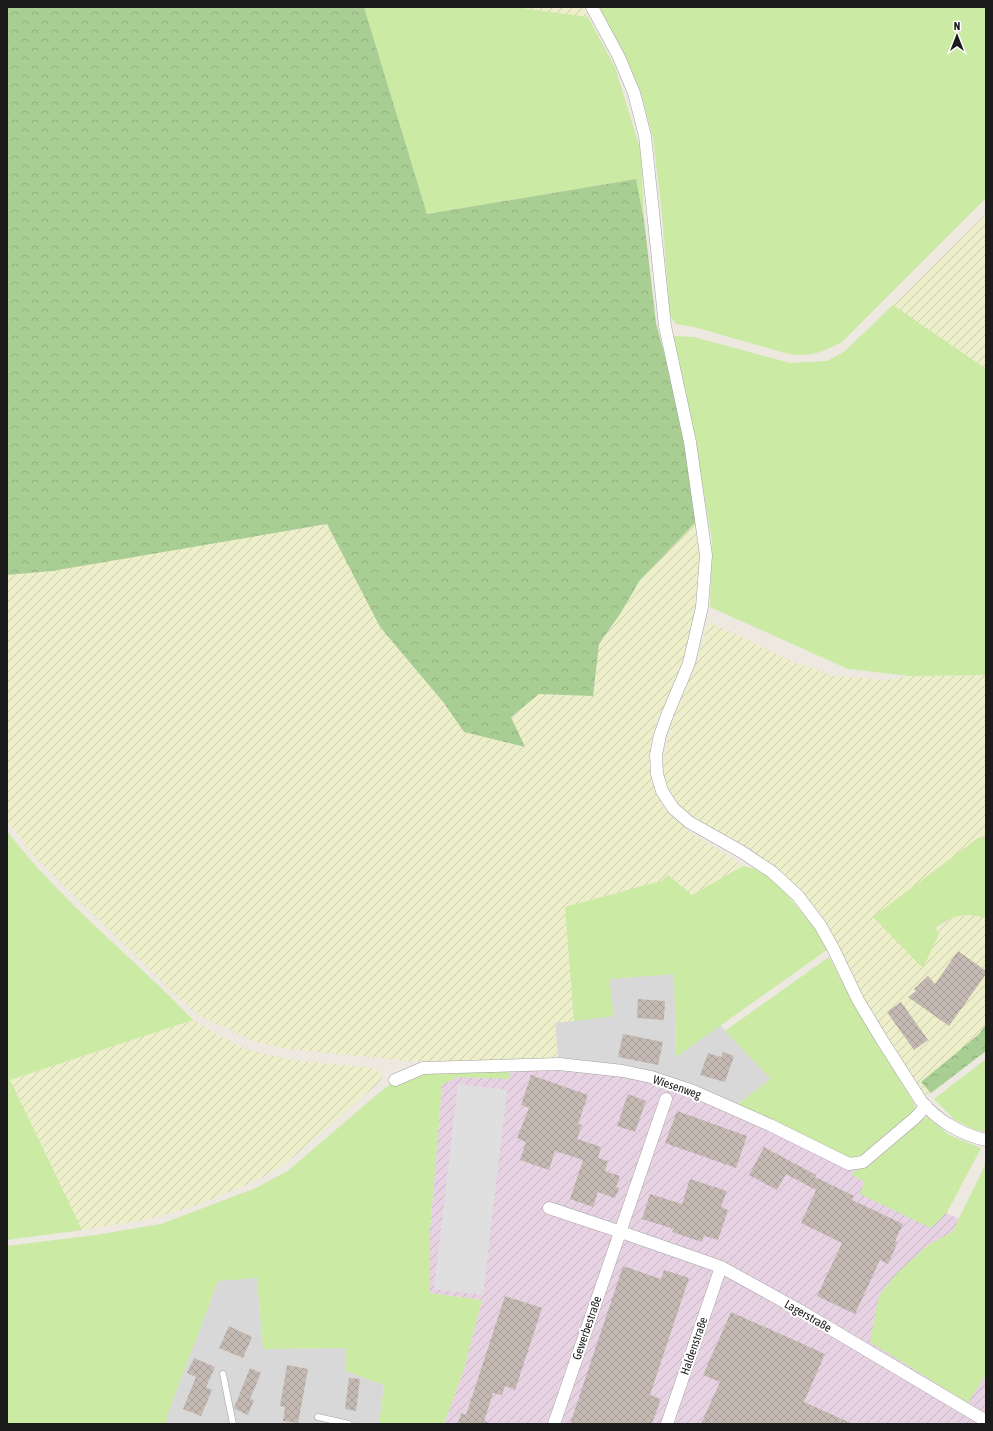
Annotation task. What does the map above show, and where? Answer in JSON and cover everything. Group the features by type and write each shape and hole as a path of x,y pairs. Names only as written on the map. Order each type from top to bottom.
{"street":[{"path":"592,7 619,57 634,93 645,136 665,326 690,442 706,555 702,607 689,663 660,734 656,755 662,791 673,808 689,822 742,852 772,872 798,896 820,925 833,948 858,1000 882,1040 926,1106 951,1125 972,1137 986,1140"},
{"name":"Wiesenweg","path":"395,1080 423,1068 559,1064 622,1071 651,1077 693,1091 770,1125 849,1164 862,1162 915,1118 926,1106"},
{"path":"621,1232 666,1099"},
{"name":"Lagerstraße","path":"549,1208 721,1267 798,1310 986,1421"},
{"name":"Gewerbestraße","path":"554,1424 621,1232"},
{"name":"Haldenstraße","path":"667,1424 721,1267"}],"lane":[{"path":"223,1374 233,1424"},
{"path":"318,1417 349,1424"}],"shaded area":[{"path":"674,974 676,1057 720,1025 771,1079 735,1106 559,1069 555,1022 613,1016 609,979"},
{"path":"538,1066 624,1077 661,1084 846,1160 968,1223 986,1226 986,1424 444,1424 464,1369 482,1300 430,1293 430,1230 442,1085 457,1077 510,1078 510,1067"},
{"path":"458,1084 507,1090 483,1295 434,1289"},
{"path":"257,1278 263,1349 346,1348 346,1371 384,1385 379,1424 165,1424 218,1281"}],"green space":[{"path":"7,7 364,7 427,214 636,179 644,220 656,323 681,416 697,521 640,580 620,614 599,644 593,696 539,694 511,717 525,747 464,732 444,703 380,627 327,524 52,571 7,575"},
{"path":"364,7 514,7 588,17 615,67 641,152 644,220 636,179 427,214"},
{"path":"514,7 583,7 588,17"},
{"path":"598,7 986,7 986,198 842,342 823,351 804,355 789,354 694,327 676,324 670,315 662,214 653,138 640,90 623,52"},
{"path":"986,214 986,369 893,305"},
{"path":"893,305 986,369 986,675 910,676 848,669 710,607 712,540 694,439 673,336 694,337 790,363 827,361 845,351"},
{"path":"695,523 700,563 697,610 684,662 656,723 650,760 653,780 662,806 689,831 743,866 692,895 669,875 661,881 565,907 574,1021 555,1023 558,1059 420,1062 280,1048 249,1039 199,1015 184,1003 36,858 7,821 7,575 52,571 327,524 380,627 444,703 464,732 525,747 511,717 539,694 593,696 599,644 620,614 640,580"},
{"path":"709,622 793,662 835,676 884,680 910,676 986,675 986,837 978,839 935,929 956,916 973,915 986,918 986,1025 978,1035 921,1082 931,1093 924,1098 898,1058 802,893 689,817 677,805 670,792 662,774 665,751 674,715 694,667"},
{"path":"7,831 28,857 73,905 193,1020 10,1080 82,1230 7,1240"},
{"path":"986,837 986,918 971,915 959,916 948,920 935,928 939,934 923,968 873,917 978,838"},
{"path":"743,866 756,869 778,884 817,931 828,949 676,1057 674,974 609,979 614,1016 574,1021 565,907 661,881 668,875 692,895"},
{"path":"829,957 858,1012 914,1103 915,1110 860,1156 846,1160 735,1106 771,1079 725,1031"},
{"path":"193,1020 220,1036 251,1051 293,1060 371,1068 382,1073 382,1080 285,1164 258,1180 197,1205 149,1219 82,1230 10,1080"},
{"path":"986,1025 986,1051 931,1093 921,1082 978,1035"},
{"path":"986,1059 986,1132 975,1130 955,1120 934,1099"},
{"path":"510,1067 510,1079 457,1077 442,1085 430,1230 430,1293 482,1300 464,1369 444,1424 379,1424 384,1385 346,1371 346,1348 263,1349 257,1278 218,1281 165,1424 7,1424 7,1246 96,1235 161,1224 256,1188 289,1170 392,1083 423,1071"},
{"path":"927,1117 949,1135 981,1148 947,1212 931,1228 860,1194 864,1182 851,1174 868,1165 903,1132"},
{"path":"986,1163 986,1374 968,1403 870,1342 879,1296 897,1273 927,1246 953,1231"}],"building":[{"path":"958,951 986,971 986,974 949,1026 908,997 916,991 914,989 928,976 935,984"},
{"path":"638,999 665,1001 664,1020 637,1018"},
{"path":"901,1002 928,1040 914,1050 887,1012"},
{"path":"623,1034 663,1042 658,1065 618,1057"},
{"path":"723,1052 734,1056 725,1082 700,1075 708,1053 721,1057"},
{"path":"531,1075 588,1095 578,1124 582,1125 577,1139 601,1147 598,1158 608,1161 605,1171 620,1176 616,1187 619,1188 615,1198 598,1192 593,1207 570,1199 583,1160 555,1151 549,1170 520,1160 526,1142 517,1138 529,1108 521,1105"},
{"path":"628,1094 646,1101 635,1132 617,1126"},
{"path":"677,1111 747,1136 736,1168 665,1143"},
{"path":"764,1147 816,1175 815,1177 854,1196 852,1200 903,1224 895,1241 898,1242 888,1264 880,1260 855,1314 817,1296 842,1243 801,1223 816,1190 786,1174 777,1190 749,1175"},
{"path":"690,1179 727,1191 721,1207 728,1210 718,1240 704,1236 702,1242 672,1232 674,1229 642,1219 650,1194 682,1204"},
{"path":"623,1266 661,1279 664,1270 689,1278 650,1395 661,1399 652,1424 570,1424"},
{"path":"505,1296 542,1308 515,1390 505,1386 502,1395 493,1393 484,1421 488,1422 488,1424 458,1424 461,1413 466,1415"},
{"path":"731,1312 825,1354 804,1402 853,1424 701,1424 720,1382 703,1375"},
{"path":"229,1326 252,1337 243,1358 219,1348"},
{"path":"194,1358 215,1367 206,1387 212,1390 201,1416 183,1409 196,1377 187,1373"},
{"path":"287,1365 308,1369 298,1423 283,1421 285,1407 280,1406"},
{"path":"250,1368 261,1373 250,1399 254,1400 248,1415 234,1408"},
{"path":"349,1378 360,1379 356,1411 345,1409"}]}
